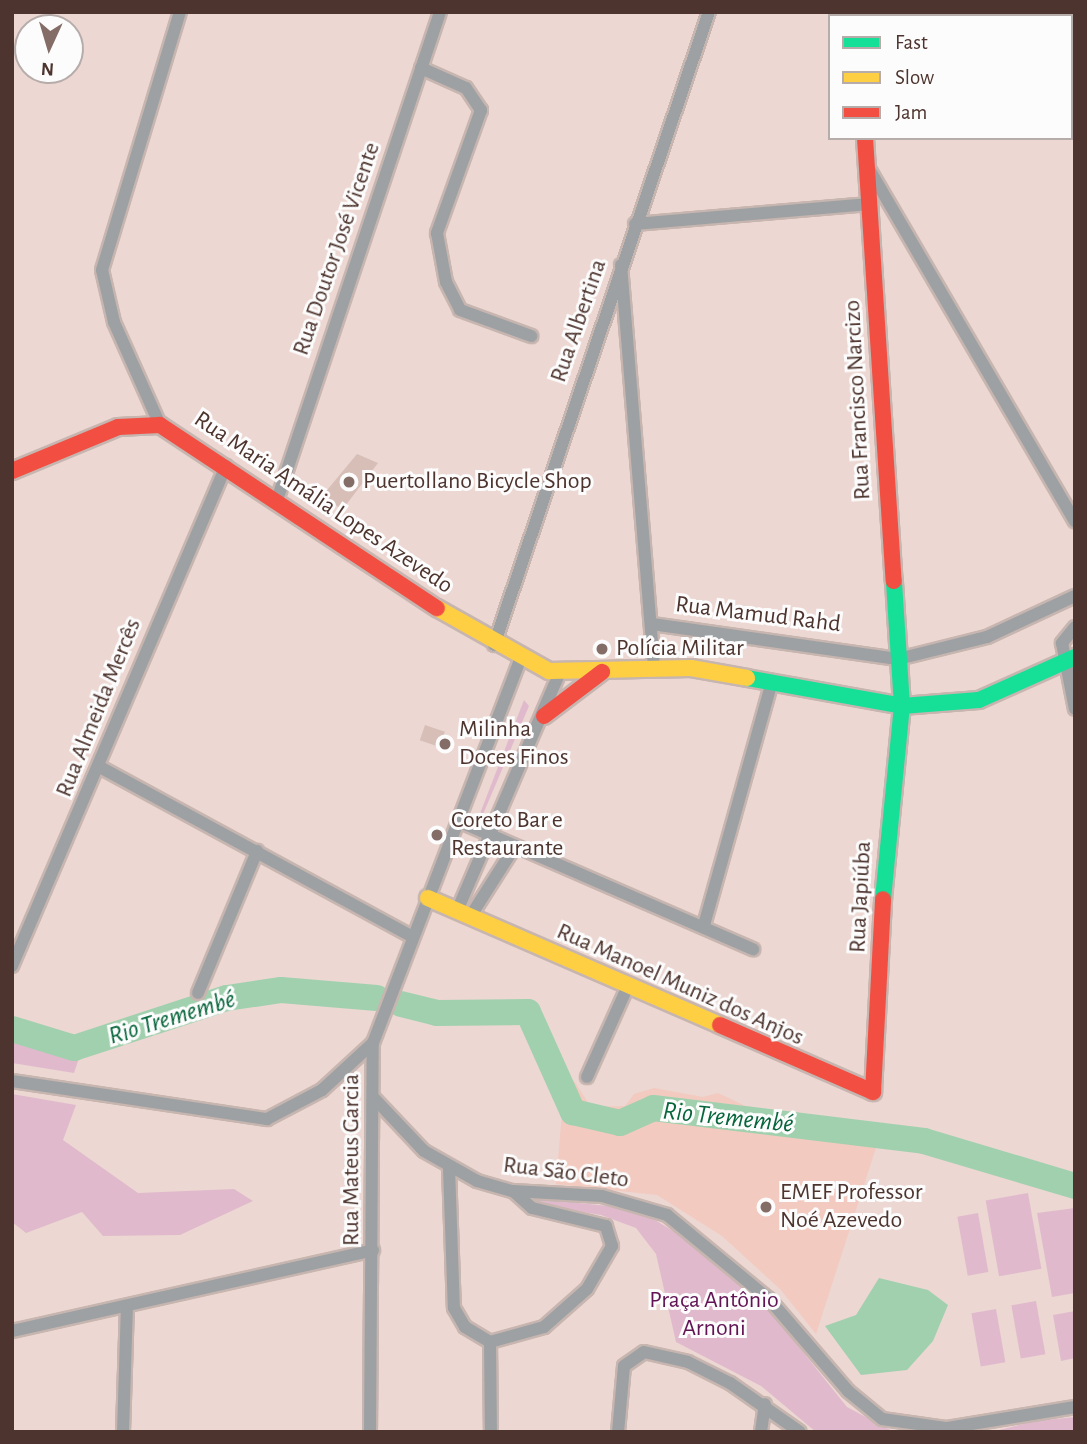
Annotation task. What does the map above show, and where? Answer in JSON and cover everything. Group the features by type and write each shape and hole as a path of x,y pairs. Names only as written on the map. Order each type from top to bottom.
{"street":[{"path":"160,425 114,322 102,270 180,12"},
{"name":"Rua Doutor José Vicente","path":"277,500 440,12"},
{"name":"Rua Albertina","path":"494,645 621,261 709,12"},
{"path":"421,68 466,88 481,110 437,233 446,282 460,310 531,336"},
{"name":"Rua Francisco Narcizo","path":"865,140 898,659"},
{"path":"867,166 1075,522"},
{"path":"635,224 869,204"},
{"path":"621,261 652,624"},
{"name":"Rua Maria Amália Lopes Azevedo","path":"12,471 118,427 160,425 520,660"},
{"name":"Rua Almeida Mercês","path":"12,966 226,466"},
{"name":"Rua Mamud Rahd","path":"654,666 652,624 898,659 987,637 1075,596"},
{"path":"1075,627 1062,643 1069,661 1075,709"},
{"path":"898,659 902,706"},
{"path":"520,660 560,672 654,666 772,681 902,706 979,700 1069,661"},
{"name":"Rua Mateus Garcia","path":"370,1432 373,1043 520,660"},
{"path":"544,716 606,669"},
{"path":"464,914 492,835 544,716 560,672"},
{"path":"704,925 772,681"},
{"name":"Rua Japiúba","path":"873,1092 887,813 902,706"},
{"path":"98,766 413,937"},
{"path":"458,821 492,835 514,848 704,925 753,948"},
{"path":"464,914 514,848"},
{"path":"198,993 257,851"},
{"name":"Rua Manoel Muniz dos Anjos","path":"428,898 627,988 873,1092"},
{"path":"587,1077 627,988"},
{"path":"12,1081 267,1119 322,1090 373,1043"},
{"name":"Rua São Cleto","path":"373,1097 449,1168 513,1191 602,1196 667,1215 769,1298 848,1391 882,1419 947,1428 1075,1407"},
{"path":"449,1168 454,1308 465,1327 490,1342 544,1327 587,1289 612,1247 606,1226 532,1208 513,1191"},
{"path":"12,1331 373,1250"},
{"path":"123,1432 127,1306"},
{"path":"490,1342 491,1432"},
{"path":"618,1432 624,1366 644,1352 688,1362 765,1404 800,1432"},
{"path":"761,1432 765,1404"}],"shaded area":[{"name":"EMEF Professor Noé Azevedo","path":"574,1081 591,1107 625,1106 634,1094 654,1088 703,1097 718,1093 756,1111 825,1126 882,1129 816,1334 781,1290 722,1236 657,1195 556,1184 564,1089"},
{"path":"879,1278 928,1290 948,1305 933,1341 907,1370 861,1375 825,1326 856,1315"}],"green space":[{"path":"524,700 529,706 481,819 479,816"},
{"path":"12,1036 81,1052 74,1073 12,1063"},
{"path":"12,1094 76,1105 63,1140 138,1193 234,1189 253,1201 180,1235 103,1236 82,1212 26,1233 12,1222"},
{"path":"1028,1193 1041,1269 999,1276 986,1200"},
{"name":"Praça Antônio Arnoni","path":"522,1197 637,1209 678,1234 762,1301 847,1407 894,1432 816,1432 761,1386 676,1342 656,1254 636,1228 601,1215 526,1203"},
{"path":"1075,1208 1075,1293 1052,1297 1037,1213"},
{"path":"978,1213 988,1272 968,1276 957,1217"},
{"path":"1036,1301 1045,1354 1021,1359 1011,1305"},
{"path":"996,1309 1005,1362 981,1367 971,1313"},
{"path":"1075,1311 1075,1358 1061,1361 1053,1315"},
{"path":"1075,1417 1075,1432 991,1432 1035,1421"}],"building":[{"name":"Puertollano Bicycle Shop","path":"357,454 378,463 342,510 323,495"},
{"path":"425,725 445,732 440,747 420,740"}],"waterway":[{"name":"Rio Tremembé","path":"12,1029 74,1048 227,998 281,990 377,998"},
{"name":"Rio Tremembé","path":"401,1004 437,1013 528,1012 573,1112 620,1123 653,1108 924,1141 1075,1186"}],"traffic: fast":[{"path":"883,899 902,706 894,581"},
{"path":"747,678 902,706 979,700 1075,657"}],"traffic: slow":[{"path":"437,608 549,671 691,668 747,678"},
{"path":"428,898 720,1025"}],"traffic: jam":[{"path":"865,140 894,581"},
{"path":"12,471 118,427 160,425 437,608"},
{"path":"544,716 602,672"},
{"path":"720,1025 873,1092 883,899"}],"place":[{"name":"Puertollano Bicycle Shop","path":"349,482"},
{"name":"Polícia Militar","path":"602,649"},
{"name":"Milinha Doces Finos","path":"445,744"},
{"name":"Coreto Bar e Restaurante","path":"437,835"},
{"name":"EMEF Professor Noé Azevedo","path":"766,1207"}]}
